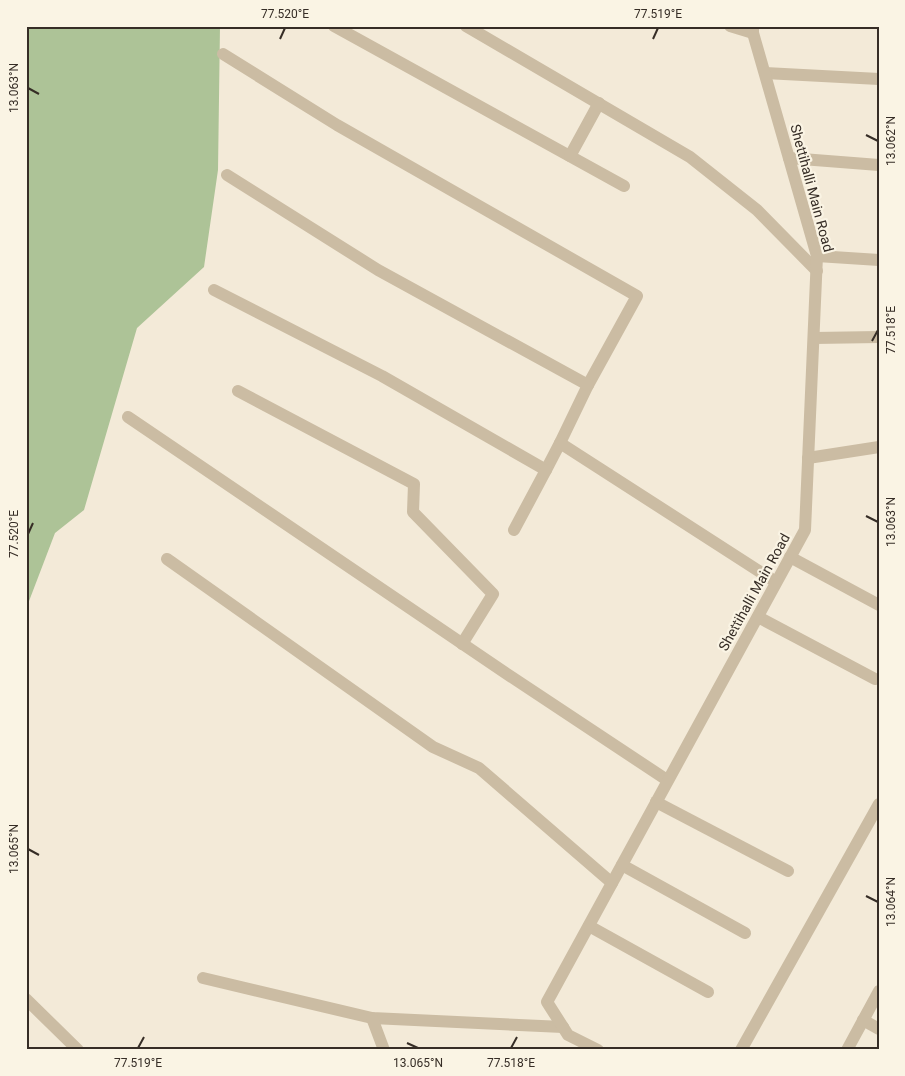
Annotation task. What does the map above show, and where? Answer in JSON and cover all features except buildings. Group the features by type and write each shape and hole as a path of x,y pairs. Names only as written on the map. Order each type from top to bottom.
{"street":[{"path":"334,26 624,186"},
{"path":"466,26 690,157 758,210 816,271"},
{"path":"730,26 753,30"},
{"name":"Shettihalli Main Road","path":"598,1050 568,1035 547,1002 805,530 817,256 753,30"},
{"path":"223,54 337,125 454,194 637,296 588,385 514,530"},
{"path":"765,73 879,79"},
{"path":"570,156 599,103"},
{"path":"789,158 879,165"},
{"path":"227,174 378,270 588,385"},
{"path":"817,256 879,260"},
{"path":"214,290 382,376 546,470"},
{"path":"814,338 879,337"},
{"path":"238,391 414,484 413,512 493,594 462,644"},
{"path":"128,417 462,644 667,780"},
{"path":"560,443 776,582"},
{"path":"808,458 879,447"},
{"path":"790,557 879,605"},
{"path":"167,559 433,747 479,768 612,883"},
{"path":"758,616 875,679"},
{"path":"656,802 788,871"},
{"path":"741,1050 879,804"},
{"path":"622,865 745,933"},
{"path":"588,926 708,992"},
{"path":"203,978 372,1018 563,1027"},
{"path":"847,1050 879,991"},
{"path":"26,999 78,1050"},
{"path":"372,1018 384,1050"},
{"path":"863,1020 879,1029"}],"green space":[{"path":"26,26 220,26 218,170 204,267 137,328 84,510 55,533 26,609"}]}
